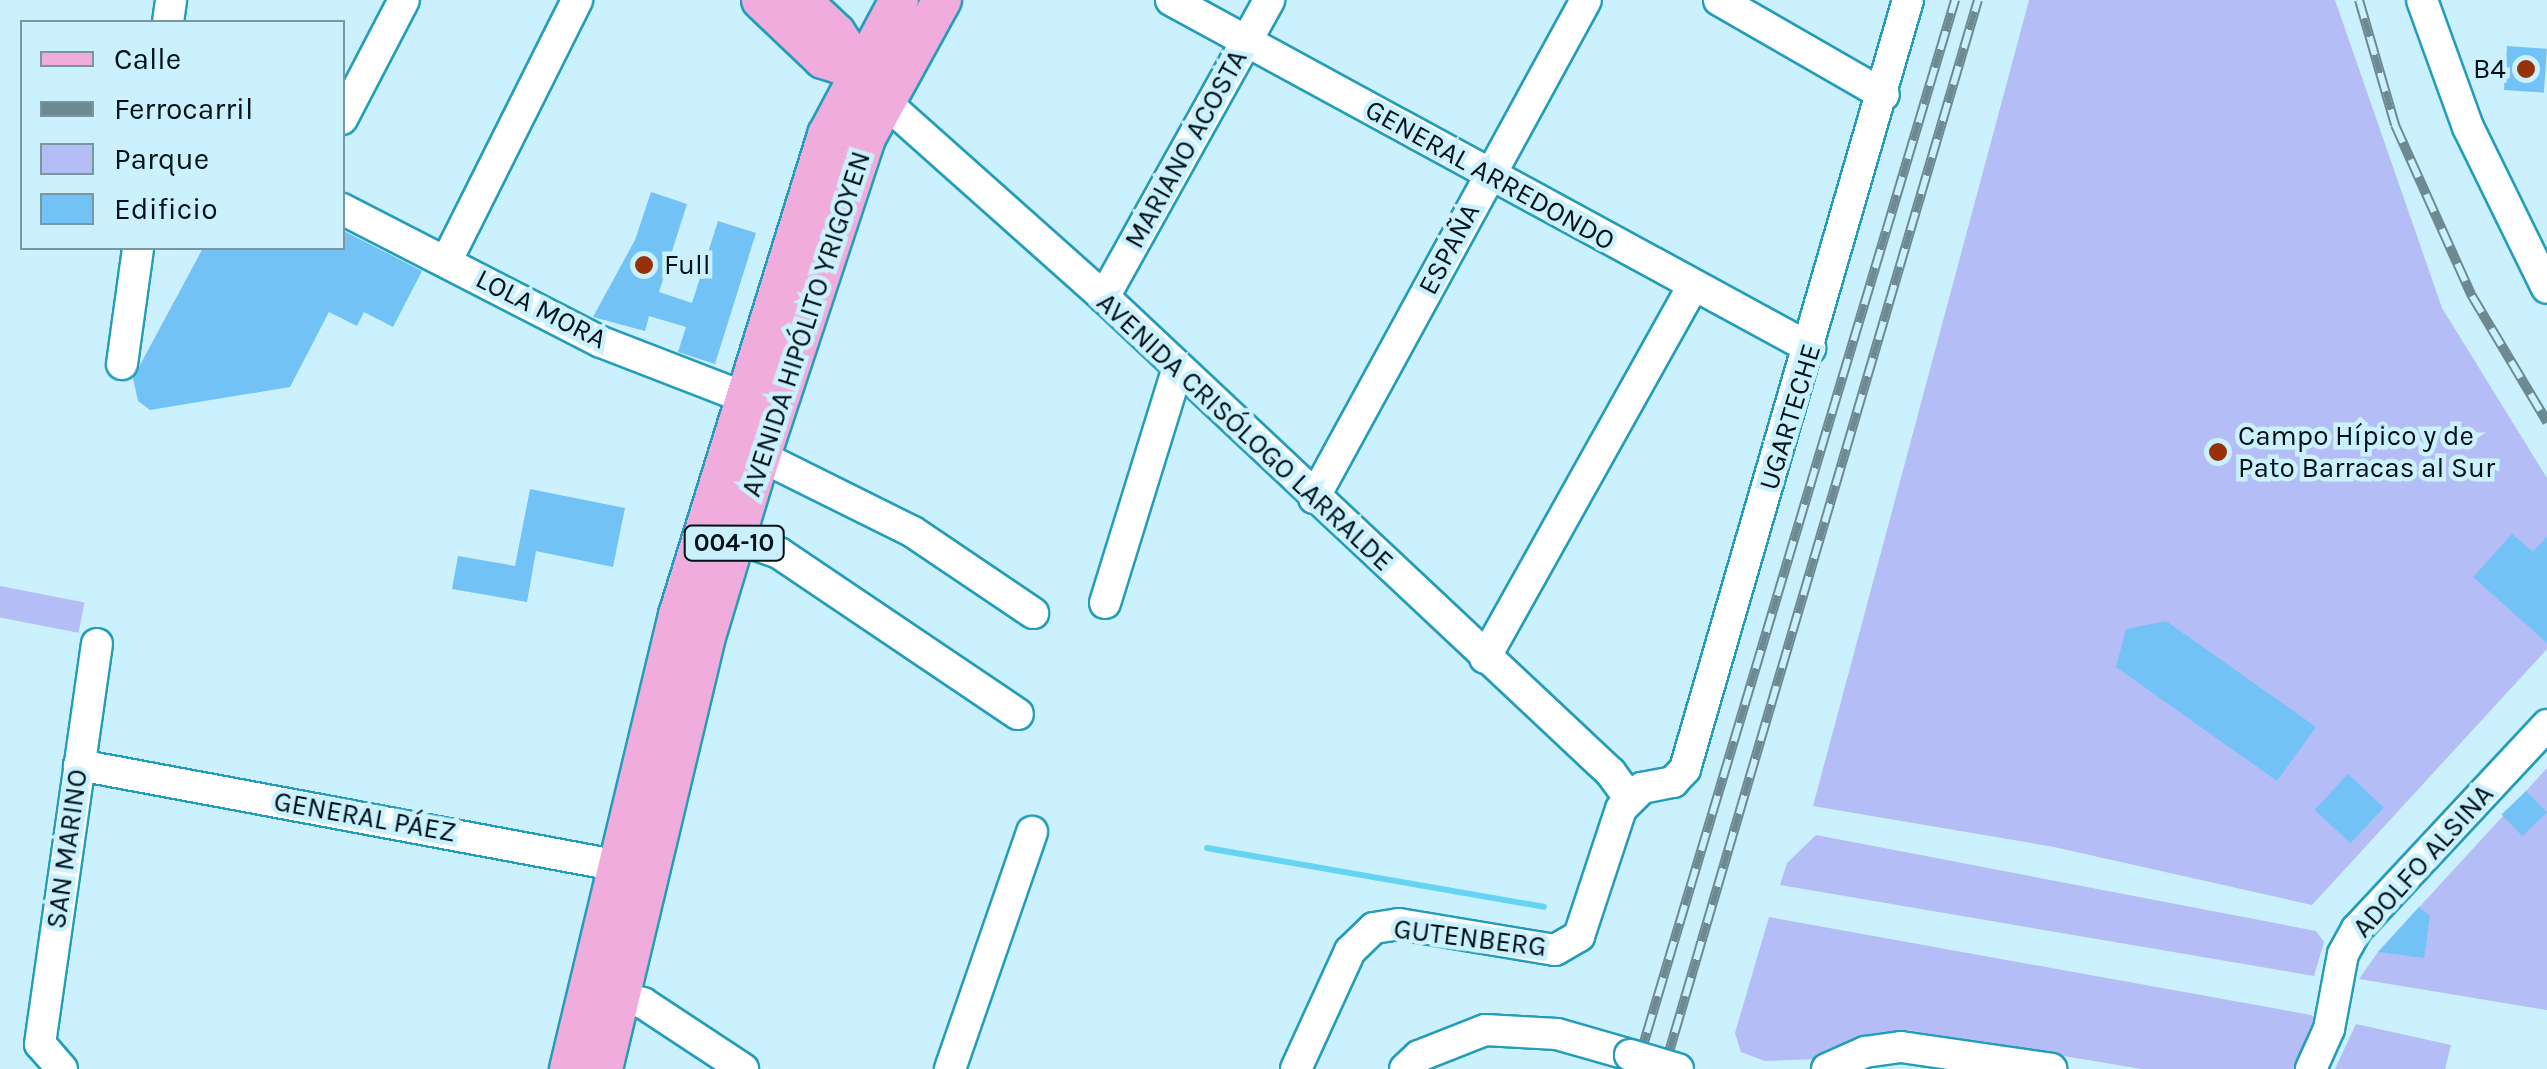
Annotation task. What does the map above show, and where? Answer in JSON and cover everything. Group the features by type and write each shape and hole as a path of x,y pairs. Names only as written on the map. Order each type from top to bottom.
{"main road":[{"path":"761,0 823,58 857,70"},
{"path":"801,0 836,34 857,70"},
{"name":"AVENIDA HIPÓLITO YRIGOYEN","path":"568,1069 604,992 634,868 736,538 748,449 746,398 827,135 857,70 898,0"},
{"name":"AVENIDA HIPÓLITO YRIGOYEN","path":"634,868 674,630 858,161 885,102 942,0"},
{"name":"AVENIDA CRISÓLOGO LARRALDE","path":"857,70 885,102"},
{"name":"AVENIDA HIPÓLITO YRIGOYEN","path":"602,1069 604,992"}],"street":[{"path":"345,113 404,0"},
{"path":"446,260 578,0"},
{"name":"GENERAL ARREDONDO","path":"1171,0 1810,348"},
{"name":"MARIANO ACOSTA","path":"1104,298 1269,0"},
{"name":"ESPAÑA","path":"1314,498 1586,0"},
{"path":"1719,0 1884,95"},
{"name":"UGARTECHE","path":"1628,798 1642,788 1672,782 1685,769 1884,95 1908,0"},
{"path":"2422,0 2468,128 2547,288"},
{"name":"AVENIDA CRISÓLOGO LARRALDE","path":"885,102 1104,298 1177,371 1611,773 1628,798"},
{"name":"LOLA MORA","path":"345,210 601,342 746,398"},
{"path":"122,364 138,250"},
{"path":"1485,658 1693,286"},
{"path":"1106,604 1177,371"},
{"path":"748,449 913,532 1033,613"},
{"path":"736,538 779,552 1018,714"},
{"name":"SAN MARINO","path":"52,1062 79,765 97,644"},
{"name":"ADOLFO ALSINA","path":"2311,1069 2329,1029 2344,954 2357,929 2547,725"},
{"name":"GENERAL PÁEZ","path":"79,765 634,868"},
{"name":"GUTENBERG","path":"1296,1069 1350,951 1374,928 1400,924 1554,950 1579,936 1628,798"},
{"path":"950,1069 1032,832"},
{"path":"604,992 643,1003 743,1069"},
{"path":"1405,1069 1419,1056 1485,1030 1557,1034 1678,1069"},
{"path":"1827,1069 1864,1052 1901,1047 2046,1069"}],"green space":[{"name":"Campo Hípico y de Pato Barracas al Sur","path":"2029,0 2335,0 2442,308 2547,478 2547,649 2312,905 2054,847 1813,806"},
{"path":"0,586 84,602 79,633 0,618"},
{"path":"2547,768 2547,1010 2359,979 2378,952"},
{"path":"1816,835 2316,931 2324,942 2314,976 1780,885 1787,863"},
{"path":"1769,917 2311,1015 2319,1021 2293,1069 2142,1069 1907,1030 1848,1043 1815,1059 1765,1061 1741,1052 1735,1033"},
{"path":"2356,1024 2451,1045 2445,1069 2335,1069"}],"building":[{"name":"B4","path":"2507,46 2547,49 2544,93 2504,90"},
{"path":"651,192 687,204 659,292 692,303 718,221 756,233 715,364 678,352 686,327 649,316 645,331 593,317 635,240"},
{"path":"345,232 422,271 393,327 364,312 357,326 329,312 290,387 150,410 138,401 133,378 202,250 345,250"},
{"path":"530,489 625,508 613,567 536,551 527,602 452,589 458,556 515,566"},
{"path":"2512,534 2533,552 2547,536 2547,643 2473,577"},
{"path":"2166,621 2316,727 2277,781 2116,667 2126,629"},
{"path":"2348,774 2384,807 2350,843 2315,810"},
{"path":"2526,791 2547,813 2522,836 2502,815"},
{"path":"2419,907 2430,916 2424,958 2378,952"}],"waterway":[{"path":"1207,848 1544,907"}],"railway":[{"path":"1636,1069 1955,0"},
{"path":"1664,1069 1978,0"},
{"path":"2359,0 2395,125 2472,296 2547,422"}],"place":[{"name":"B4","path":"2526,69"},
{"name":"Full","path":"644,265"},
{"name":"Campo Hípico y de Pato Barracas al Sur","path":"2218,452"}]}
